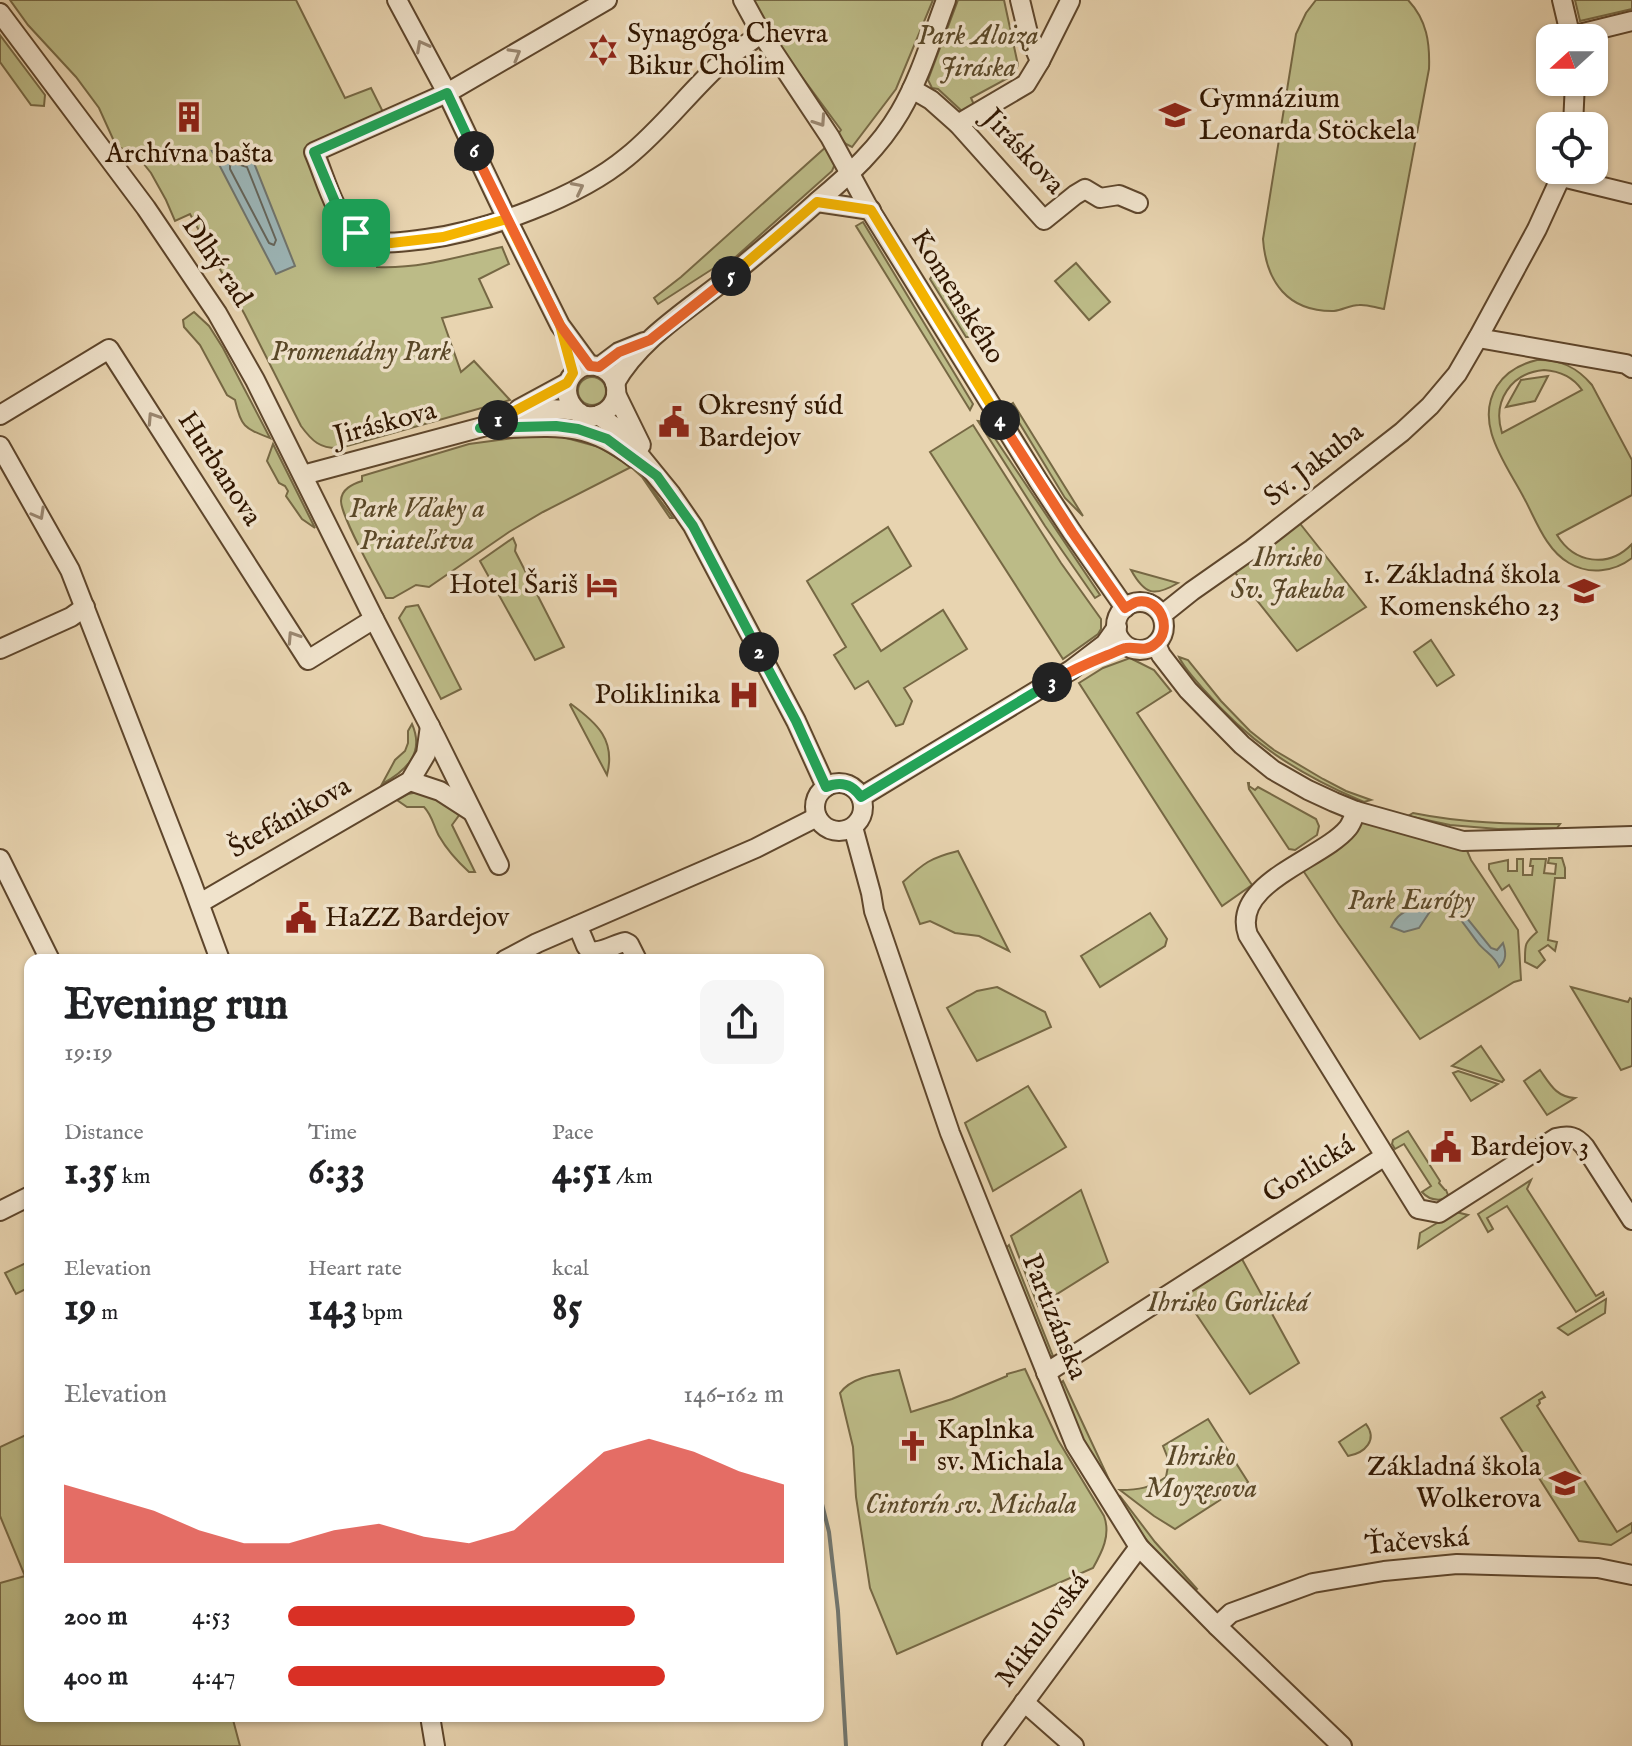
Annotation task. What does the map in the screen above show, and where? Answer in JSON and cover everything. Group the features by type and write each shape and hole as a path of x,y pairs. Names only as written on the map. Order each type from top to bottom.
{"street":[{"path":"397,0 447,93 582,372"},
{"path":"607,0 447,93 314,152 343,221 356,233 372,241 391,243 443,237 507,219 553,201 626,159 722,62 761,33"},
{"name":"Komenského","path":"743,0 761,33 830,137 871,210 1039,482 1125,608"},
{"name":"Jiráskova","path":"616,389 628,362 650,340 817,202 884,137 912,89 946,0"},
{"path":"1020,0 1028,33 1040,61"},
{"path":"1562,0 1568,24"},
{"path":"958,124 1026,84 1070,1"},
{"name":"Dlhý rad","path":"0,13 146,208 203,291 255,380 499,865"},
{"path":"1608,27 1632,21"},
{"name":"Jiráskova","path":"912,89 931,100 958,124 1044,220 1085,189 1100,198 1119,195 1138,203"},
{"name":"Sv. Jakuba","path":"1162,615 1252,549 1402,432 1430,406 1457,374 1478,338 1558,184"},
{"path":"1599,184 1632,194"},
{"path":"817,202 871,210"},
{"path":"1478,338 1626,364 1632,368"},
{"name":"Jiráskova","path":"480,428 546,396 619,352 650,340"},
{"name":"Hurbanova","path":"0,415 109,349 308,660 374,619"},
{"path":"582,372 612,376 657,476"},
{"path":"582,372 568,399 577,411 587,416 598,415 610,407 616,389"},
{"name":"Jiráskova","path":"303,475 550,409 577,411"},
{"path":"598,415 618,429 693,526 796,721 826,787"},
{"name":"Jiráskova","path":"480,428 556,426 578,429 607,439 657,476"},
{"path":"0,446 70,570 218,954"},
{"path":"1071,670 1129,647 1143,650 1156,644 1163,634 1164,621 1157,608 1135,602 1125,608 1117,627 1118,635 1129,647"},
{"path":"0,649 71,617 85,607"},
{"path":"861,797 1071,670 1105,644 1117,627"},
{"path":"1156,644 1188,690 1242,745 1273,770 1308,790 1356,811 1463,841 1632,836"},
{"path":"430,726 426,754 410,781 440,791 472,812"},
{"name":"Štefánikova","path":"200,903 410,781"},
{"path":"834,784 850,786 861,797 862,814 853,827 833,830 817,817 815,804 826,787 834,784"},
{"name":"Gorlická","path":"1046,1373 1385,1156 1245,926 1252,901 1271,880 1332,842 1349,827 1356,811"},
{"path":"516,954 756,848 817,817"},
{"name":"Partizánska","path":"853,827 874,911 941,1108 1075,1444 1139,1547 1342,1746"},
{"path":"0,859 47,954"},
{"path":"577,926 591,951 625,942 634,954"},
{"path":"1385,1156 1418,1209 1439,1213 1556,1138 1568,1135 1585,1147 1632,1220"},
{"path":"0,1211 24,1199"},
{"name":"Mikulovská","path":"992,1746 1139,1547"},
{"name":"Ťačevská","path":"1217,1626 1231,1613 1313,1583 1384,1571 1457,1564 1598,1568 1632,1575"},
{"path":"1024,1702 1074,1746"},
{"path":"1306,1711 1322,1746"},
{"path":"431,1722 435,1746"}],"green space":[{"name":"Promenádny Park","path":"10,0 296,0 345,98 371,88 387,120 314,152 343,221 378,242 377,267 424,264 502,247 509,264 479,279 492,307 442,318 461,372 474,361 510,400 340,448 327,447 313,440 301,426 190,214 175,221 151,173 139,158 119,147 99,108"},
{"path":"753,0 933,0 896,89 852,147 838,134 841,130 774,39"},
{"name":"Park Aloiza Jiráska","path":"958,0 1004,0 1018,65 1010,77 971,98 976,109 964,113 938,89 932,88 928,80"},
{"path":"1316,0 1408,0 1426,32 1429,69 1384,309 1362,305 1334,311 1304,306 1282,292 1269,269 1265,254 1263,239 1296,34"},
{"path":"1575,0 1632,0 1632,9 1580,21"},
{"path":"0,35 45,95 44,106 31,105 0,62"},
{"path":"827,146 835,164 832,171 730,262 728,259 658,304 654,298"},
{"path":"863,222 973,404 970,410 856,226"},
{"path":"1076,263 1110,302 1089,320 1055,281"},
{"path":"934,273 972,337 966,337 930,279"},
{"path":"194,312 209,326 223,348 270,438 245,425 235,400 227,395 200,345 184,327 183,320"},
{"path":"1545,360 1561,363 1586,379 1632,460 1632,495 1557,535 1573,552 1592,559 1613,557 1632,544 1632,558 1617,566 1601,570 1577,567 1554,550 1542,534 1495,444 1489,415 1497,386 1514,369","holes":["1544,370 1561,373 1582,390 1502,433 1500,410 1507,391 1522,377"]},
{"path":"1548,376 1535,401 1506,407 1521,380"},
{"path":"592,377 602,381 606,391 602,401 592,405 582,401 578,391 582,381"},
{"path":"1013,403 1083,516 1065,498 1009,406"},
{"path":"978,421 984,422 1100,595 1095,598"},
{"path":"973,425 1061,563 1101,619 1098,634 1063,659 930,452"},
{"name":"Park Vďaky a Priateľstva","path":"551,433 552,437 559,436 599,447 630,466 625,457 673,518 631,467 509,532 429,587 416,585 393,598 386,598 347,520 341,501 345,490 362,481 362,476 469,444"},
{"path":"273,444 315,528 302,519 286,496 288,491 285,486 279,483 267,461"},
{"name":"Ihrisko Sv. Jakuba","path":"1294,516 1366,607 1297,651 1229,565"},
{"path":"888,527 911,566 852,604 881,651 943,610 967,649 904,688 912,701 903,724 896,726 868,681 855,689 834,655 846,647 807,581"},
{"path":"513,538 515,551 564,647 535,660 480,561"},
{"path":"1131,570 1178,583 1151,591 1141,585"},
{"path":"418,605 461,689 441,699 399,618 406,607"},
{"path":"1431,640 1454,675 1437,686 1414,652"},
{"path":"1179,657 1188,660 1221,701 1274,750 1346,791 1371,800 1364,802 1335,789 1294,767 1257,741 1222,709"},
{"path":"1130,658 1154,670 1171,691 1137,713 1252,885 1222,906 1079,683 1103,668"},
{"path":"570,705 589,718 602,734 609,752 607,775"},
{"path":"412,724 416,744 411,760 382,784 395,760 405,751"},
{"path":"1248,783 1255,790 1258,787 1316,819 1319,826 1317,835 1295,850 1289,849 1249,789"},
{"path":"418,792 429,793 460,814 452,825 475,872 469,872 449,851 424,807 407,807 397,800"},
{"name":"Park Európy","path":"1356,811 1463,841 1471,860 1518,930 1521,980 1420,1039 1298,863"},
{"path":"1413,813 1486,822 1560,824 1557,828 1498,829 1450,825 1408,816"},
{"path":"958,851 1009,951 979,936 955,933 930,921 920,924 903,882 928,862"},
{"path":"1549,858 1562,858 1565,878 1555,878 1548,940 1557,942 1555,951 1548,945 1539,951 1545,960 1537,968 1525,962 1525,948 1537,932 1509,885 1502,890 1489,864 1508,860 1508,871 1517,871 1517,859 1523,859 1523,875 1532,875 1531,859 1546,859 1544,873 1555,874 1556,864 1548,863"},
{"path":"1150,913 1167,939 1165,946 1100,987 1081,956"},
{"path":"997,987 1045,1012 1051,1027 977,1061 947,1008 977,991"},
{"path":"1571,987 1628,1002 1632,999 1632,1066 1621,1070"},
{"path":"1481,1046 1504,1080 1502,1082 1452,1066"},
{"path":"1540,1070 1558,1092 1575,1098 1547,1115 1524,1081"},
{"path":"1458,1071 1498,1084 1471,1101 1453,1073"},
{"path":"1028,1086 1066,1147 993,1191 965,1123"},
{"path":"1408,1131 1446,1190 1448,1195 1444,1199 1432,1199 1422,1192 1431,1186 1404,1144 1395,1149 1392,1144 1393,1140"},
{"path":"1531,1180 1527,1189 1596,1296 1603,1292 1604,1295 1576,1312 1507,1206 1487,1218 1493,1229 1488,1232 1478,1214"},
{"path":"1081,1190 1108,1262 1038,1306 1011,1236"},
{"path":"1456,1212 1468,1215 1418,1248 1420,1233"},
{"path":"1009,1245 1053,1356 1048,1356 1006,1253"},
{"name":"Ihrisko Gorlická","path":"1237,1250 1299,1363 1250,1394 1178,1287"},
{"path":"24,1264 24,1290 16,1294 5,1273"},
{"path":"1606,1299 1605,1313 1568,1335 1558,1328"},
{"name":"Cintorín sv. Michala","path":"1025,1369 1058,1440 1104,1516 1106,1537 1100,1556 1093,1568 897,1654 870,1588 856,1497 853,1447 840,1393 859,1379 899,1370 911,1412"},
{"path":"1063,1381 1112,1486 1095,1462 1069,1412 1058,1386"},
{"path":"1542,1392 1545,1397 1539,1400 1537,1406 1617,1532 1632,1523 1632,1532 1611,1545 1579,1541 1501,1418"},
{"name":"Ihrisko Moyzesova","path":"1208,1419 1248,1482 1175,1529 1120,1490 1144,1488 1166,1477 1169,1461 1163,1446"},
{"path":"1366,1424 1371,1435 1368,1445 1348,1456 1339,1442"},
{"path":"24,1436 24,1574 0,1516 0,1447"},
{"path":"1117,1495 1197,1589 1192,1593 1161,1558"},
{"path":"24,1576 24,1722 234,1722 240,1746 0,1746 0,1583"}],"water":[{"path":"212,151 252,158 295,266 276,274"},
{"path":"1442,894 1454,902 1491,948 1497,950 1503,943 1505,956 1499,967 1444,902 1435,904 1419,928 1404,932 1391,927 1401,914 1409,910 1425,911 1430,899"}],"waterway":[{"path":"824,1512 838,1611 846,1746"}],"place":[{"name":"Synagóga Chevra Bikur Cholim","path":"603,50"},
{"name":"Gymnázium Leonarda Stöckela","path":"1175,115"},
{"name":"Archívna bašta","path":"189,117"},
{"name":"Okresný súd Bardejov","path":"674,422"},
{"name":"Hotel Šariš","path":"602,585"},
{"name":"1. Základná škola Komenského 23","path":"1584,591"},
{"name":"Poliklinika","path":"744,695"},
{"name":"HaZZ Bardejov","path":"301,918"},
{"name":"Bardejov 3","path":"1446,1147"},
{"name":"Kaplnka sv. Michala","path":"913,1446"},
{"name":"Základná škola Wolkerova","path":"1565,1483"}],"route":[{"path":"356,233 343,221 314,152 447,93 560,325 590,366 599,367 619,352 650,340 817,202 871,210 1039,482 1112,591 1125,608 1135,602 1143,602 1157,608 1164,621 1163,634 1150,648 1129,647 1071,670 861,797 850,786 834,784 826,787 796,721 693,526 657,476 607,439 578,429 556,426 480,428 546,396 567,383 573,373 560,325 507,219 443,237 391,243 372,241 356,233"}]}
